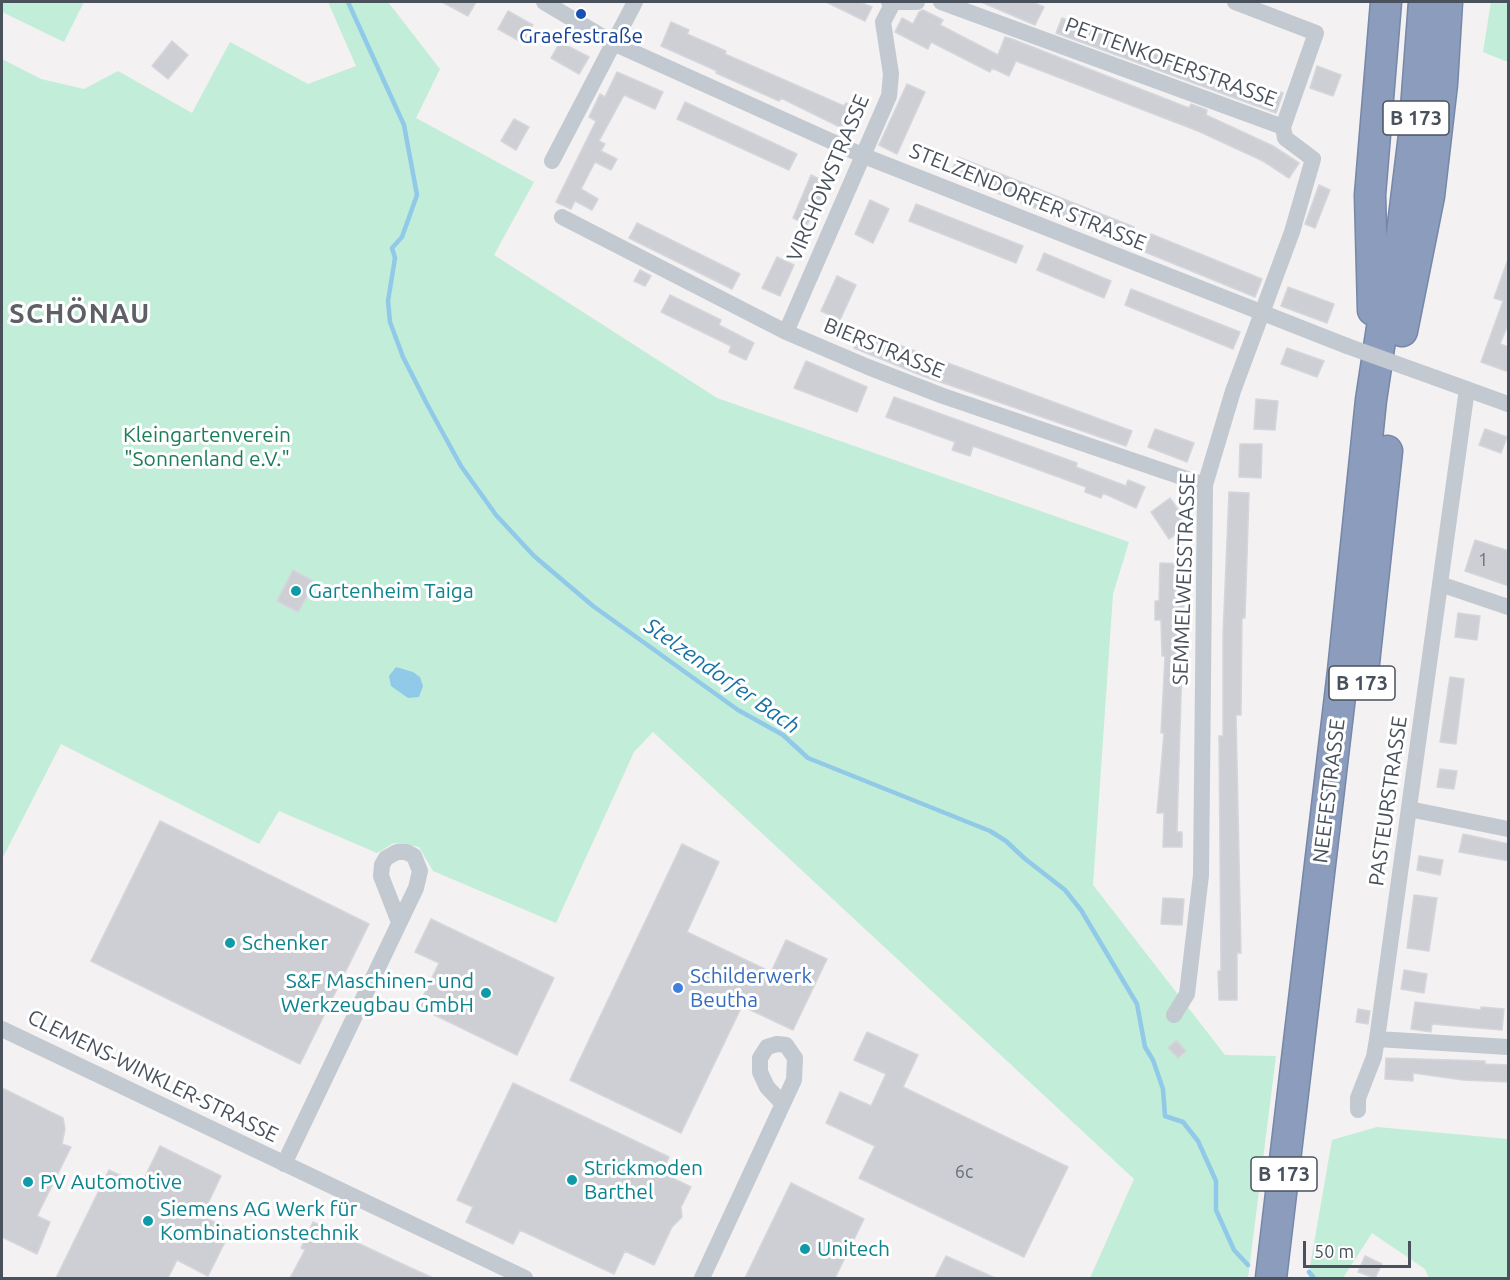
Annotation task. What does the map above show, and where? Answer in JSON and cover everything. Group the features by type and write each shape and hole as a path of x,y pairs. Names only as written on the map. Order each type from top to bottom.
{"highway":[{"path":"1384,340 1370,195 1386,2"},
{"path":"1384,340 1405,2"},
{"name":"NEEFESTRASSE","path":"1271,1278 1384,340 1402,233 1421,69 1424,2"},
{"path":"1384,340 1429,196 1442,84 1447,2"},
{"name":"NEEFESTRASSE","path":"1291,1278 1362,685 1384,340"}],"street":[{"name":"STELZENDORFER STRASSE","path":"544,2 613,43 864,156 1262,315 1509,404"},
{"path":"552,161 635,2"},
{"path":"891,2 917,2"},
{"name":"VIRCHOWSTRASSE","path":"786,332 889,96 891,74 883,22 891,2"},
{"name":"PETTENKOFERSTRASSE","path":"941,2 1283,127"},
{"path":"1235,2 1316,33 1283,127"},
{"name":"SEMMELWEISSTRASSE","path":"1174,1015 1187,994 1201,875 1204,485 1233,391 1292,232 1313,159 1285,138 1283,127"},
{"name":"BIERSTRASSE","path":"562,217 786,332 868,368 1204,485"},
{"name":"PASTEURSTRASSE","path":"1358,1110 1358,1098 1374,1057 1377,1039 1467,389"},
{"path":"1440,584 1509,607"},
{"path":"1409,809 1509,829"},
{"name":"CLEMENS-WINKLER-STRASSE","path":"284,1164 399,922"},
{"name":"CLEMENS-WINKLER-STRASSE","path":"2,1029 525,1278"},
{"path":"1377,1039 1509,1047"},
{"path":"702,1278 783,1104"}],"green space":[{"path":"3,2 84,2 64,42 2,12"},
{"name":"Kleingartenverein \"Sonnenland e.V.\"","path":"328,2 388,2 440,69 416,118 534,182 494,255 717,398 1129,542 1113,594 1093,885 1225,1055 1276,1056 1248,1278 1090,1278 1134,1179 653,732 634,752 556,923 433,871 419,847 394,843 377,853 279,811 259,844 61,744 2,859 2,59 41,79 84,89 118,71 192,113 230,42 308,84 356,66"},
{"path":"1491,2 1508,2 1508,62 1483,52"},
{"path":"1377,1127 1508,1139 1508,1278 1429,1278 1425,1269 1372,1233 1343,1278 1308,1278 1332,1140"}],"water":[{"path":"396,667 413,672 420,677 423,686 419,697 408,698 391,686 389,676"}],"building":[{"path":"442,2 476,2 468,16"},
{"path":"826,2 860,2 872,7 865,21"},
{"path":"981,2 1033,2 1044,7 1035,25"},
{"path":"923,10 943,20 940,25 998,55 1005,37 1189,108 1191,104 1207,110 1206,115 1273,146 1299,163 1289,178 1263,161 1198,131 1016,61 1009,76 992,68 990,72 931,42 928,49 895,32 902,18 913,24 919,12"},
{"path":"508,11 533,25 523,43 498,29"},
{"path":"1062,18 1220,78 1265,92 1267,87 1283,93 1276,113 1056,33"},
{"path":"671,22 689,30 687,34 726,51 725,54 844,106 846,103 862,111 852,133 781,98 779,101 661,46"},
{"path":"172,41 188,55 168,79 152,66"},
{"path":"560,42 589,57 579,74 551,58"},
{"path":"1317,66 1341,75 1333,96 1310,88"},
{"path":"617,72 663,92 655,109 624,95 599,141 605,144 601,151 617,159 611,170 595,162 581,189 598,199 592,210 575,201 571,209 556,202 596,121 589,117 600,94 605,97"},
{"path":"907,84 925,92 897,154 879,145"},
{"path":"685,102 797,154 789,170 677,119"},
{"path":"514,119 529,127 516,150 501,141"},
{"path":"958,157 1134,227 1127,245 950,174"},
{"path":"811,175 828,183 807,225 793,218"},
{"path":"1319,185 1330,190 1315,228 1305,224"},
{"path":"870,200 889,209 873,243 855,234"},
{"path":"916,204 1023,246 1016,263 909,221"},
{"path":"637,223 740,274 732,289 629,238"},
{"path":"1151,234 1262,279 1255,297 1145,252"},
{"path":"1044,253 1111,281 1104,298 1037,270"},
{"path":"777,257 794,265 780,296 762,288"},
{"path":"1507,262 1509,322 1500,344 1509,347 1509,372 1481,362 1503,301 1494,298"},
{"path":"640,270 651,276 645,286 634,281"},
{"path":"837,276 856,285 840,320 821,311"},
{"path":"1288,287 1334,304 1327,323 1281,306"},
{"path":"1131,289 1240,332 1233,349 1125,305"},
{"path":"670,295 721,320 719,325 754,343 746,360 729,352 731,346 661,312"},
{"path":"861,331 1132,431 1126,446 923,376 854,348"},
{"path":"1287,348 1324,361 1317,377 1281,364"},
{"path":"806,361 867,387 857,412 794,388"},
{"path":"894,397 1077,463 1076,467 1126,486 1128,480 1145,487 1136,508 1103,493 1101,498 1085,492 1086,487 973,446 970,456 952,450 955,442 886,417"},
{"path":"1256,399 1278,401 1275,430 1254,429"},
{"path":"1155,429 1194,443 1187,462 1148,447"},
{"path":"1485,429 1507,437 1501,453 1479,445"},
{"path":"1240,444 1262,444 1261,478 1239,477"},
{"path":"1229,492 1249,493 1245,618 1242,618 1241,715 1236,715 1241,953 1237,953 1237,1000 1219,1000 1218,971 1221,971 1219,736 1223,736 1223,635"},
{"path":"1170,498 1189,525 1169,539 1151,512"},
{"path":"1475,540 1509,551 1509,586 1465,571"},
{"path":"1160,563 1185,564 1177,832 1182,832 1182,847 1163,847 1164,813 1157,813 1164,733 1161,733 1165,656 1162,656 1161,620 1155,620 1155,601 1159,601"},
{"name":"Gartenheim Taiga","path":"293,570 315,582 298,612 277,601"},
{"path":"1458,613 1480,616 1477,640 1455,637"},
{"path":"1450,677 1464,679 1456,744 1440,742"},
{"path":"1440,769 1457,771 1454,789 1437,787"},
{"name":"Schenker","path":"160,821 369,924 300,1064 91,961"},
{"path":"1463,834 1509,844 1509,861 1459,852"},
{"name":"Schilderwerk Beutha","path":"682,844 719,862 687,932 771,972 786,940 827,959 793,1030 742,1006 681,1133 570,1080"},
{"path":"1419,856 1443,860 1440,875 1417,870"},
{"path":"1414,895 1437,898 1429,951 1407,948"},
{"path":"1163,898 1184,899 1182,925 1161,924"},
{"name":"S&F Maschinen- und Werkzeugbau GmbH","path":"431,919 554,978 517,1055 418,1007 439,963 415,952"},
{"path":"1404,970 1427,974 1424,993 1401,989"},
{"path":"1415,1002 1481,1010 1481,1007 1504,1009 1502,1030 1432,1024 1431,1032 1411,1029"},
{"path":"1358,1009 1370,1011 1368,1024 1356,1022"},
{"path":"867,1032 918,1055 903,1087 1068,1167 1024,1257 859,1178 875,1146 826,1123 840,1092 871,1106 886,1074 854,1060"},
{"path":"1176,1040 1186,1051 1178,1058 1168,1048"},
{"path":"1386,1058 1485,1061 1485,1064 1509,1065 1509,1082 1463,1080 1413,1073 1413,1081 1385,1079"},
{"name":"Strickmoden Barthel","path":"513,1083 669,1157 662,1173 691,1187 681,1207 682,1217 672,1227 654,1265 625,1251 614,1274 520,1230 513,1244 466,1222 473,1207 457,1200"},
{"name":"PV Automotive","path":"2,1088 63,1118 65,1129 62,1144 71,1147 37,1216 50,1222 37,1254 2,1237"},
{"name":"Siemens AG Werk für Kombinationstechnik","path":"160,1146 221,1176 202,1216 231,1230 208,1276 177,1260 168,1278 56,1278 109,1170 141,1185"},
{"name":"Unitech","path":"791,1183 864,1219 835,1278 745,1278"},
{"path":"313,1222 433,1278 290,1278 305,1250 301,1248"},
{"path":"946,1256 995,1278 935,1278"},
{"path":"1365,1256 1382,1264 1375,1278 1358,1272"}],"waterway":[{"name":"Stelzendorfer Bach","path":"348,2 404,125 417,195 402,237 392,248 395,258 388,301 390,322 403,357 461,466 496,515 534,556 593,606 738,710 783,735 808,758 990,831 1006,841 1065,890 1081,910 1137,1004 1145,1047 1153,1060 1163,1089 1165,1116 1183,1122 1198,1141 1216,1181 1216,1210 1234,1250 1248,1265"},
{"name":"Stelzendorfer Bach","path":"1309,1272 1314,1278"}],"place":[{"name":"Graefestraße","path":"581,14"},
{"name":"Gartenheim Taiga","path":"296,591"},
{"name":"Schenker","path":"230,943"},
{"name":"Schilderwerk Beutha","path":"678,988"},
{"name":"S&F Maschinen- und Werkzeugbau GmbH","path":"486,993"},
{"name":"Strickmoden Barthel","path":"572,1180"},
{"name":"PV Automotive","path":"28,1182"},
{"name":"Siemens AG Werk für Kombinationstechnik","path":"148,1221"},
{"name":"Unitech","path":"805,1249"}],"district":[{"name":"SCHÖNAU","path":"80,314"}]}
